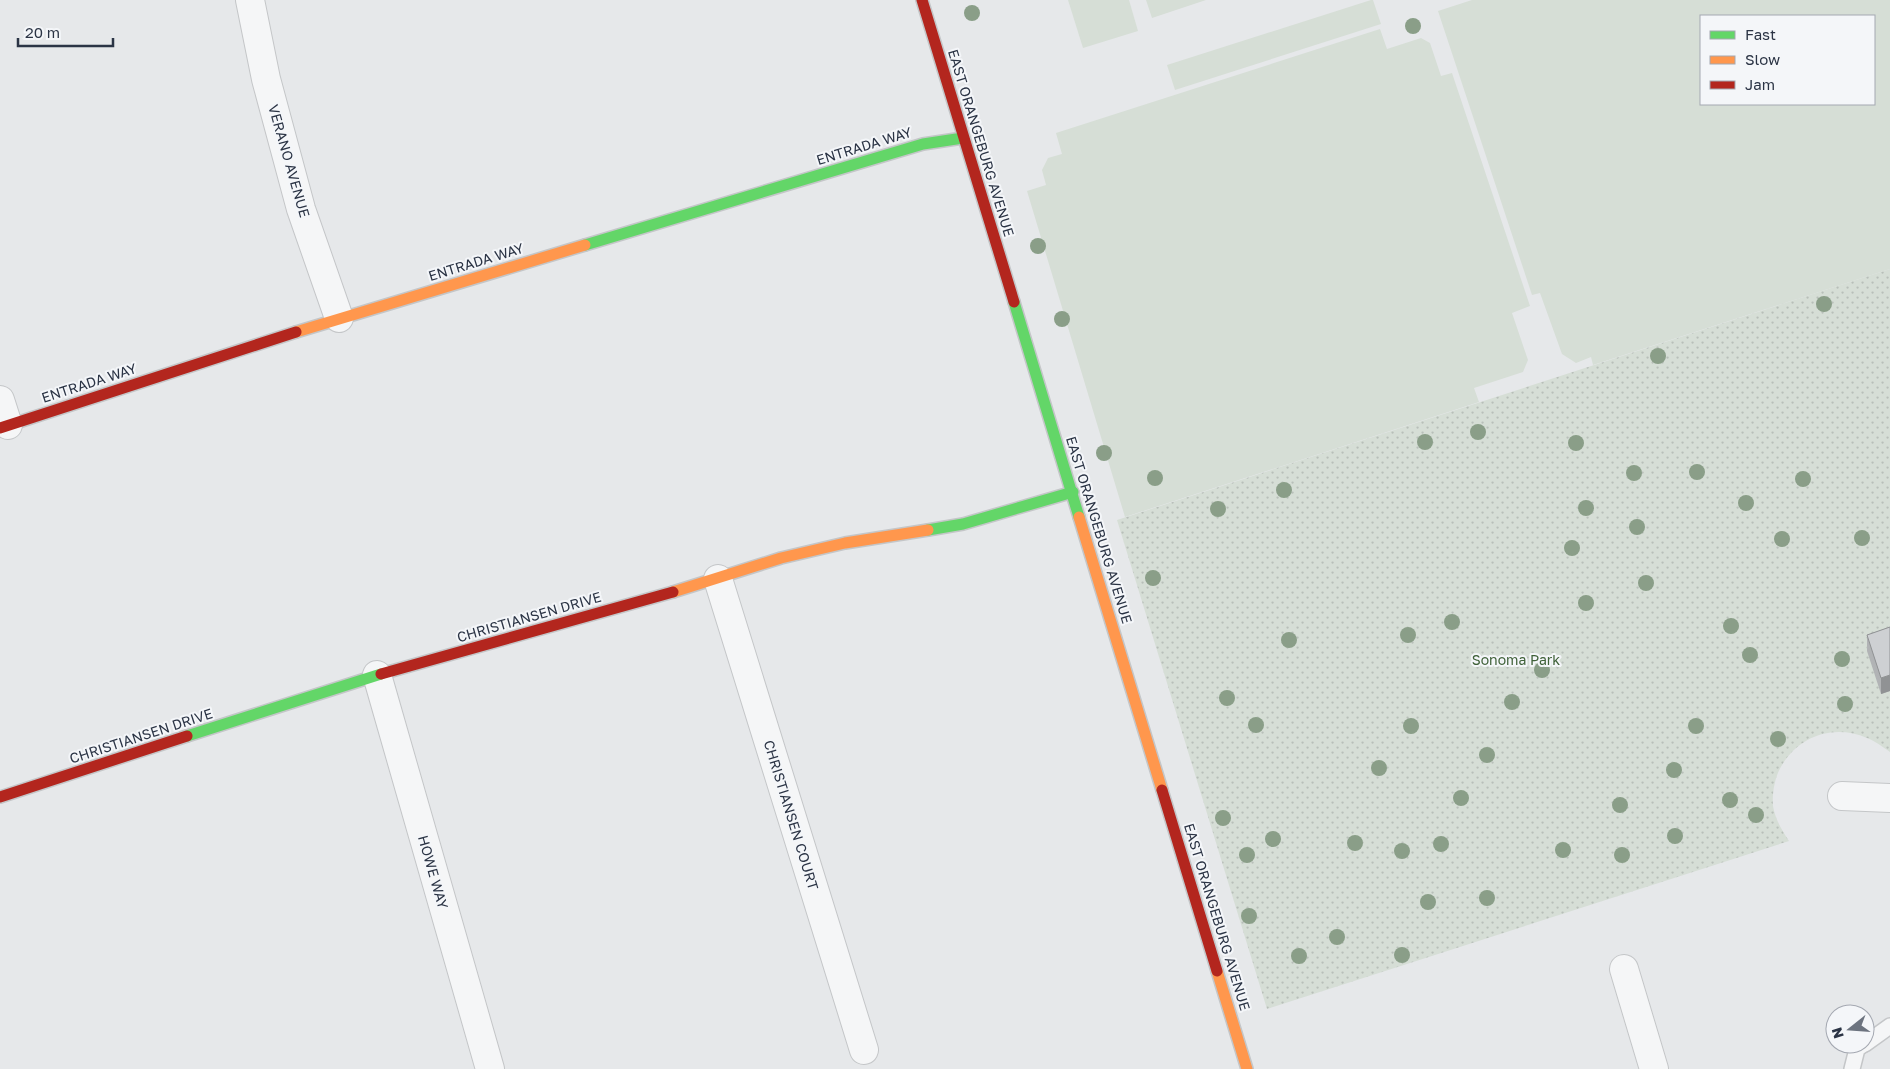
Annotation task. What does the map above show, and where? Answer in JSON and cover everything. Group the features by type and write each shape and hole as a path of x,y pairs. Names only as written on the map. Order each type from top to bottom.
{"street":[{"name":"VERANO AVENUE","path":"250,0 266,79 301,209 339,318"},
{"name":"EAST ORANGEBURG AVENUE","path":"922,0 1247,1069"},
{"name":"ENTRADA WAY","path":"3,418 923,144 964,138"},
{"name":"CHRISTIANSEN DRIVE","path":"0,797 376,675 718,579 781,558 827,547 963,524 1072,492"},
{"name":"CHRISTIANSEN COURT","path":"718,579 864,1050"},
{"name":"HOWE WAY","path":"376,675 490,1069"},
{"path":"1842,796 1890,798"},
{"path":"1624,969 1654,1069"}],"lane":[{"path":"1875,1037 1890,1026"},
{"path":"1852,1069 1856,1054"}],"green space":[{"path":"1068,0 1129,0 1138,31 1083,48"},
{"path":"1146,0 1206,0 1152,18"},
{"path":"1373,0 1381,24 1175,90 1167,65"},
{"path":"1472,0 1890,0 1890,269 1593,365 1591,357 1576,363 1562,354 1540,293 1532,295 1438,11"},
{"path":"1380,29 1387,49 1421,38 1430,43 1441,76 1452,73 1530,306 1512,313 1528,360 1523,372 1474,388 1479,402 1125,517 1027,191 1046,185 1042,170 1048,158 1062,154 1056,133"},
{"name":"Sonoma Park","path":"1890,269 1890,752 1870,739 1843,732 1819,735 1798,746 1782,765 1774,784 1773,806 1775,815 1789,841 1267,1009 1117,520"}],"building":[{"path":"1890,627 1890,675 1881,678 1867,635"}],"traffic: fast":[{"path":"585,245 923,144 963,138"},
{"path":"1014,302 1079,517"},
{"path":"928,530 963,524 1073,492"},
{"path":"187,736 381,674"}],"traffic: slow":[{"path":"296,332 585,245"},
{"path":"1079,517 1162,790"},
{"path":"673,592 781,558 845,543 928,530"},
{"path":"1217,971 1247,1069"}],"traffic: jam":[{"path":"922,0 1014,302"},
{"path":"0,428 296,332"},
{"path":"381,674 673,592"},
{"path":"0,797 187,736"},
{"path":"1162,790 1217,971"}]}
